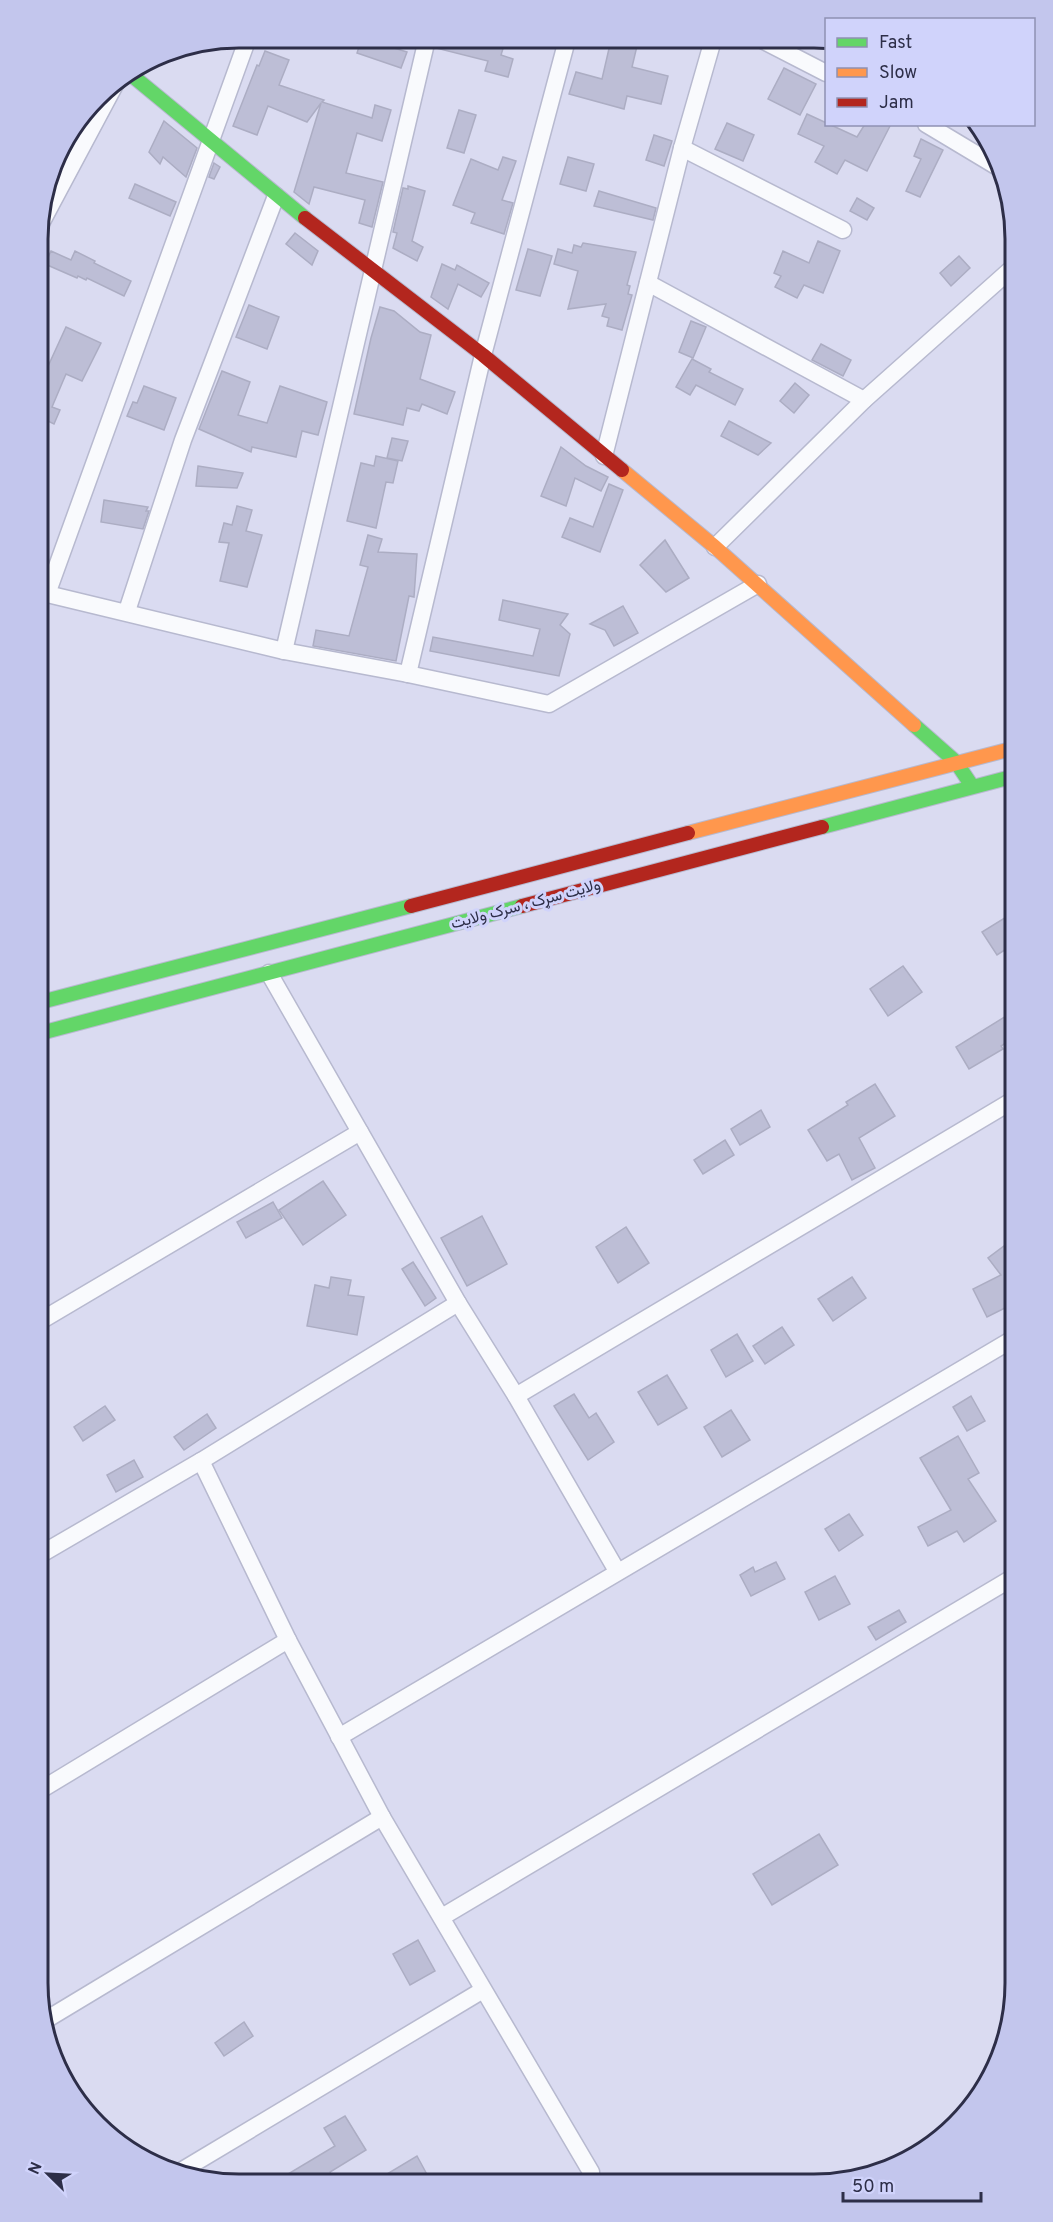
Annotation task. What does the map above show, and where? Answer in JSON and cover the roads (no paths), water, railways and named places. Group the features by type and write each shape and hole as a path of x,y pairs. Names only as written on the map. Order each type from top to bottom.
{"main road":[{"path":"136,79 276,196 483,355 758,584 956,762 972,786"},
{"name":"ولایت سړک ، سرک ولایت","path":"48,1000 1005,750"},
{"name":"ولایت سړک ، سرک ولایت","path":"48,1031 1005,778"}],"street":[{"path":"48,580 244,48"},
{"path":"284,651 425,48"},
{"path":"408,674 483,355 565,48"},
{"path":"604,456 682,148 711,48"},
{"path":"778,48 825,72"},
{"path":"53,202 106,102"},
{"path":"929,126 987,161"},
{"path":"682,148 843,230"},
{"path":"127,611 183,440 276,196"},
{"path":"715,548 864,400 1005,275"},
{"path":"648,284 864,400"},
{"path":"48,594 127,611 284,651 549,704 758,584"},
{"path":"269,973 458,1303 516,1396 617,1571"},
{"path":"516,1396 1005,1105"},
{"path":"48,1316 360,1132"},
{"path":"48,1550 201,1461 458,1303"},
{"path":"339,1737 1005,1344"},
{"path":"201,1461 288,1640 382,1817 591,2172"},
{"path":"442,1917 1005,1582"},
{"path":"48,1786 288,1640"},
{"path":"52,2016 382,1817"},
{"path":"188,2167 483,1990"}]}
